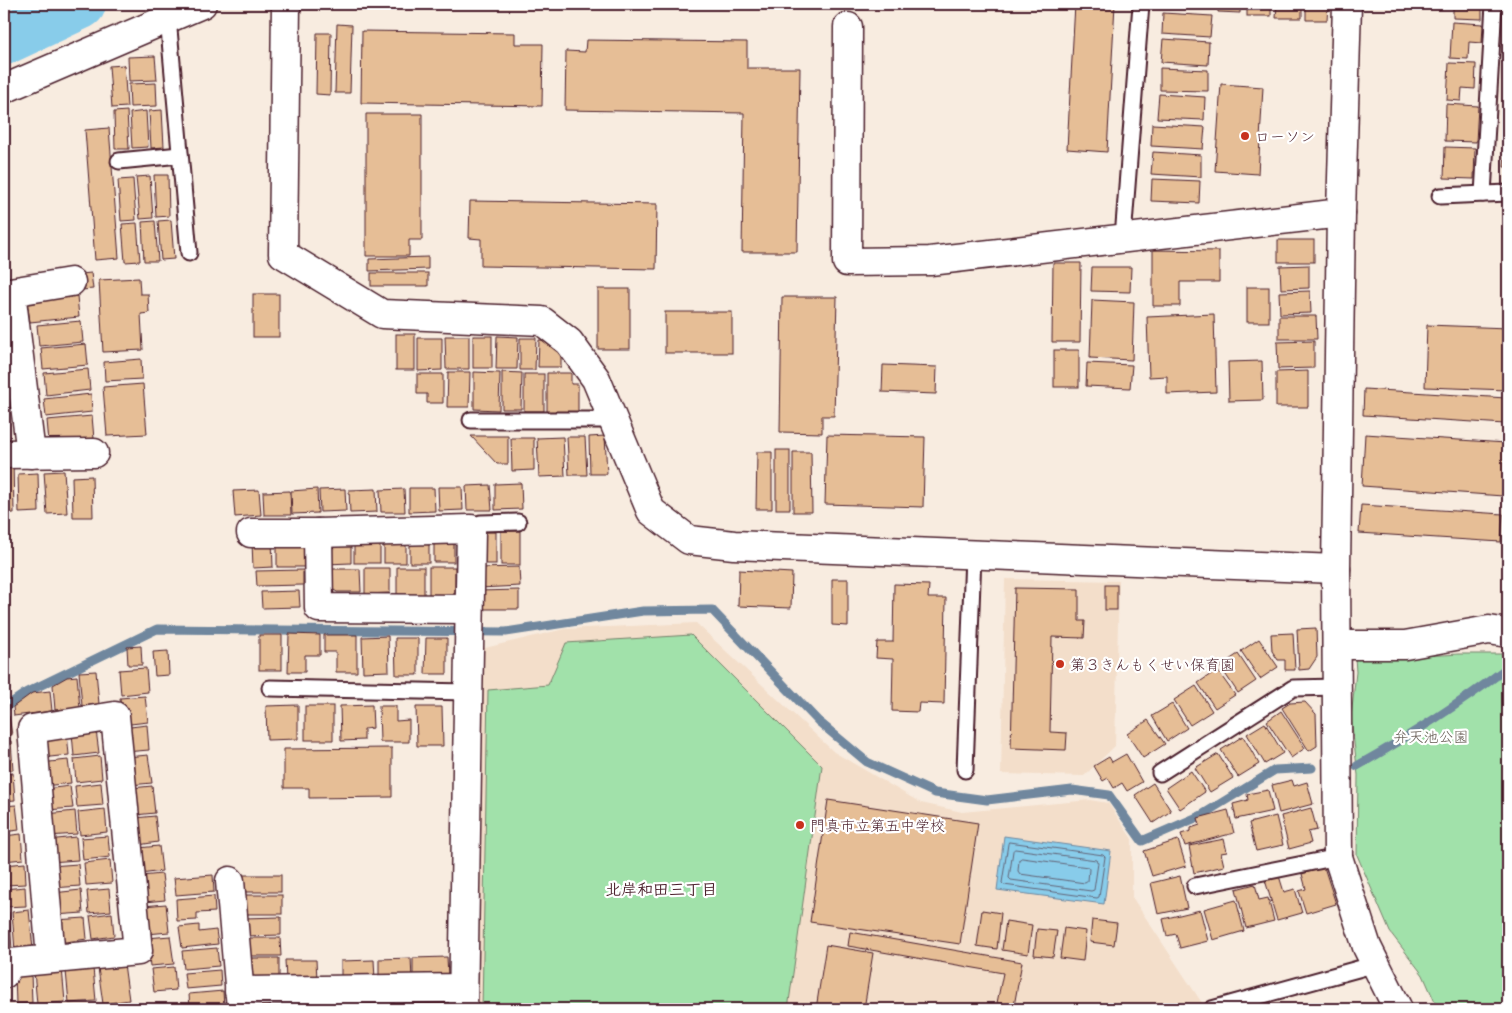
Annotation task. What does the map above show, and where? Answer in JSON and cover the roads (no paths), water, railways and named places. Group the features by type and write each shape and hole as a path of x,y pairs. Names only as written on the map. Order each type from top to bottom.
{"street":[{"path":"4,89 202,4"},
{"path":"286,4 283,254 382,314 542,321 568,342 596,379 651,511 689,540 734,545 1336,569"},
{"path":"1348,4 1341,213 1336,569 1338,857 1367,947 1398,1009"},
{"path":"848,27 847,262 930,261 1341,213"},
{"path":"31,454 7,293 71,282"},
{"path":"4,454 94,453"},
{"path":"230,881 240,1000 463,999 471,529 318,534 251,533"},
{"path":"318,534 319,608 469,623"},
{"path":"1336,645 1405,645 1489,630 1508,633"},
{"path":"4,974 11,963 51,960 138,951 115,716 32,729 51,960"}],"lane":[{"path":"1123,238 1141,4"},
{"path":"1483,194 1494,4"},
{"path":"168,18 188,253"},
{"path":"119,161 180,155"},
{"path":"1440,196 1508,193"},
{"path":"471,420 613,420"},
{"path":"471,529 481,523 518,522"},
{"path":"965,770 973,555"},
{"path":"1160,773 1293,688 1337,687"},
{"path":"270,688 468,692"},
{"path":"1195,886 1338,857"},
{"path":"1212,1009 1376,964"}],"water":[{"path":"1004,836 1111,851 1104,904 997,890"}],"waterway":[{"path":"4,40 81,4"},
{"path":"4,708 27,692 157,629 506,632 643,611 712,610 818,721 867,762 935,793 987,800 1072,790 1109,795 1142,841 1200,816 1275,770 1312,768"},
{"path":"1357,766 1432,721 1504,670 1508,671"}],"place":[{"name":"ローソン","path":"1245,136"},
{"name":"第３きんもくせい保育園","path":"1060,664"},
{"name":"門真市立第五中学校","path":"800,825"}],"district":[{"name":"北岸和田三丁目","path":"661,889"}],"park label":[{"name":"弁天池公園","path":"1431,736"}]}
